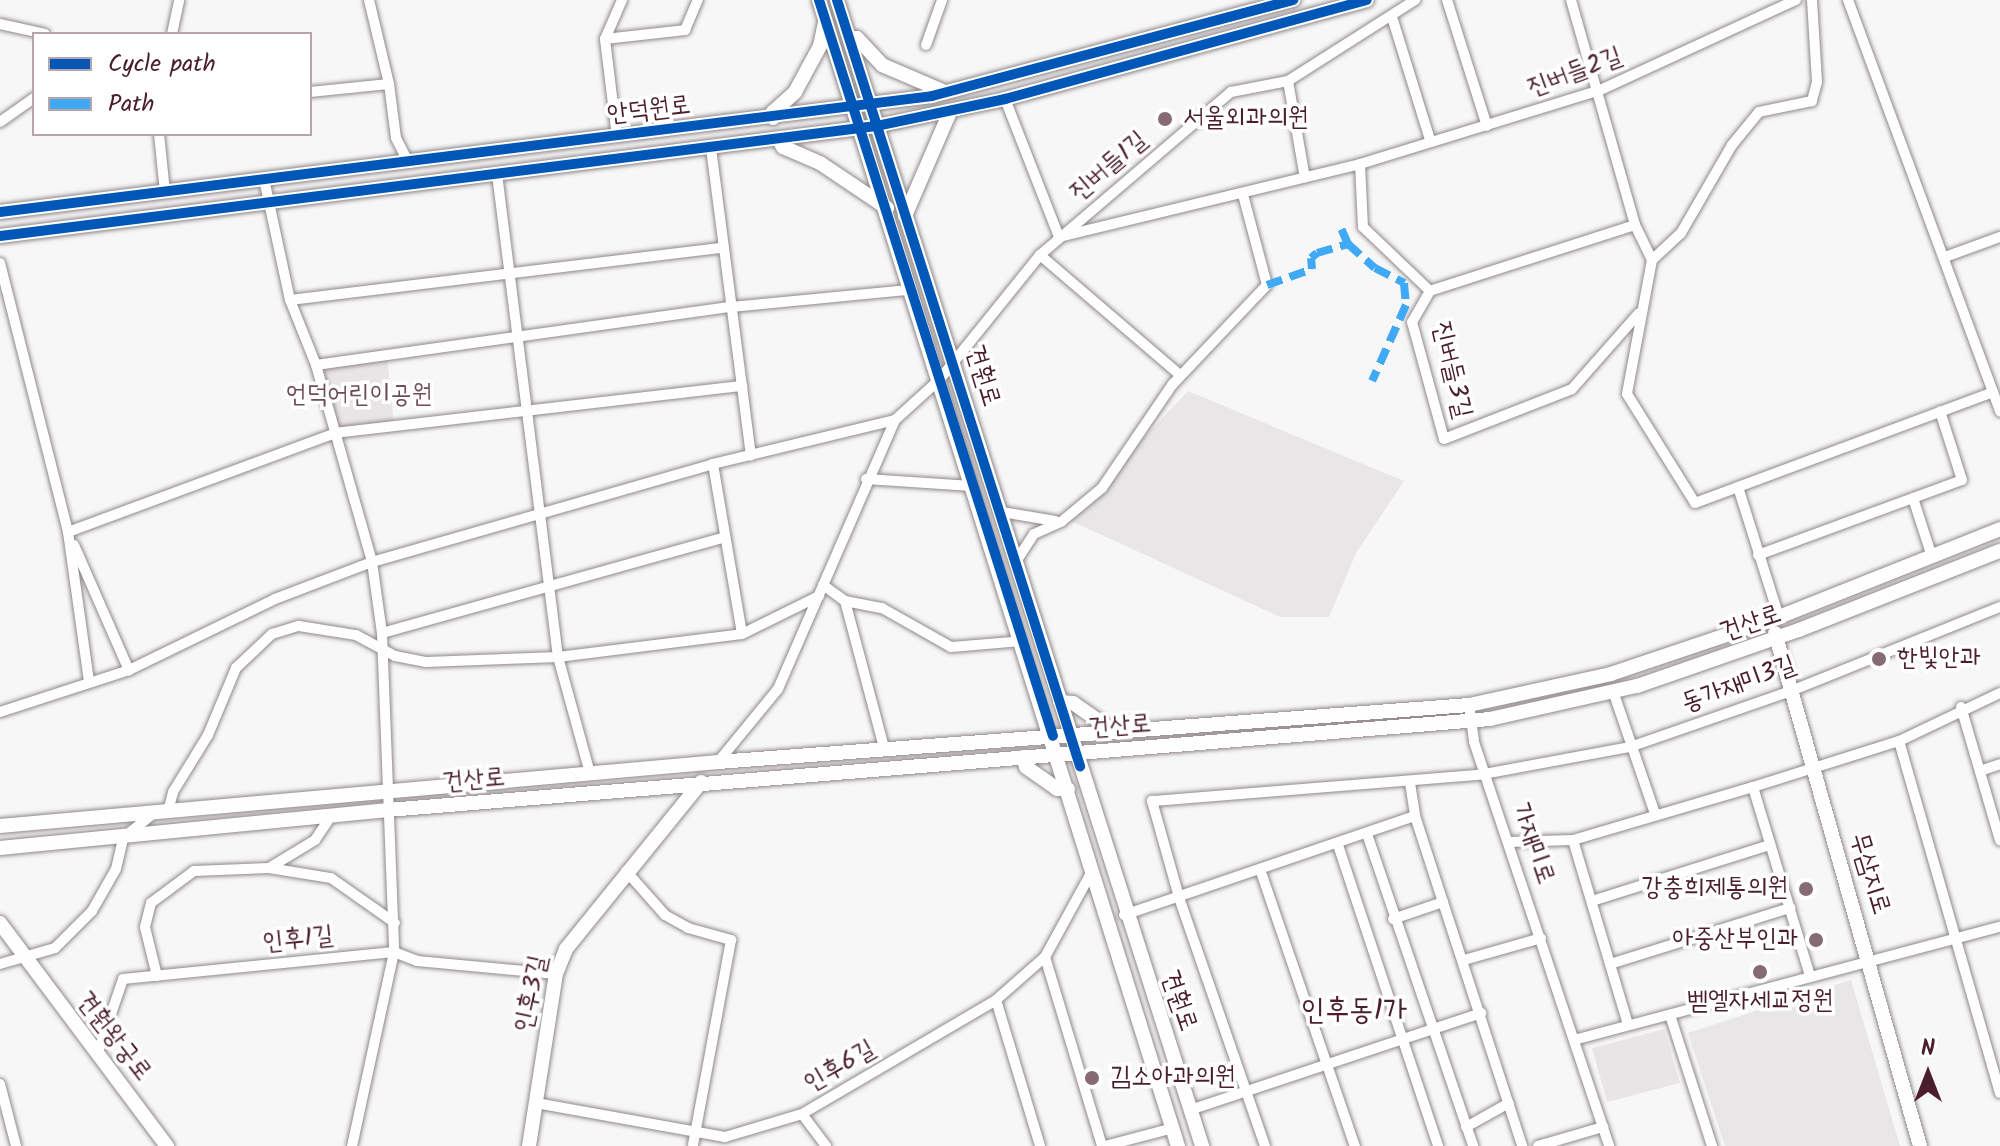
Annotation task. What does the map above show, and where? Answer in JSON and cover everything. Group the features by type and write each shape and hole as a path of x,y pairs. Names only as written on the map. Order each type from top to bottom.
{"street":[{"path":"172,32 179,0"},
{"path":"369,0 389,84 396,138 409,163"},
{"path":"617,137 605,39 622,0"},
{"path":"605,39 685,30 698,0"},
{"name":"견훤로","path":"819,0 854,106 869,127 905,216 954,362 1124,915 1202,1146"},
{"name":"견훤로","path":"837,0 870,104 869,127 909,290 1053,736 1091,873 1178,1146"},
{"path":"926,45 942,0"},
{"name":"안덕원로","path":"0,212 773,118 945,92 1293,0"},
{"name":"안덕원로","path":"0,236 869,127 1005,99 1367,0"},
{"name":"진버들1길","path":"895,420 940,379 1040,255 1231,92 1288,81 1415,0"},
{"path":"1447,0 1487,126"},
{"path":"1571,0 1635,225 1652,260 1681,233 1732,145 1759,112 1812,101 1817,82 1812,0"},
{"name":"진버들2길","path":"1059,237 1243,195 1360,164 1430,140 1487,126 1598,91 1796,0"},
{"path":"1848,0 2000,412"},
{"path":"1392,17 1430,140"},
{"path":"773,118 773,112 795,92 820,46 825,18"},
{"path":"0,24 36,32"},
{"path":"850,40 857,38 882,65 945,92"},
{"path":"1288,81 1305,178"},
{"path":"312,92 389,84"},
{"path":"0,122 32,99"},
{"path":"1005,99 1059,237"},
{"path":"905,216 950,112"},
{"path":"159,136 165,192"},
{"path":"779,140 783,147 820,163 887,208"},
{"path":"711,148 751,455"},
{"path":"1360,164 1363,227 1430,291"},
{"path":"497,174 558,657 590,773"},
{"path":"264,179 290,300 316,365 372,562 382,633 394,952 352,1146"},
{"path":"1017,560 1037,532 1061,522 1102,488 1180,375 1267,285 1243,195"},
{"name":"진버들3길","path":"1635,225 1430,291 1412,322 1444,439 1572,389 1641,312"},
{"path":"1945,257 2000,237"},
{"path":"290,300 510,277 722,248"},
{"path":"1040,255 1180,375"},
{"name":"진버들3길","path":"1652,260 1627,394 1695,503 1993,392"},
{"path":"0,263 68,532 89,681"},
{"path":"316,365 731,307 909,290"},
{"path":"68,532 246,469 335,433 742,386"},
{"path":"1758,555 1962,480 1940,411"},
{"path":"0,712 129,670 275,599 372,562 713,464 895,420"},
{"path":"718,762 778,689 866,479 895,420"},
{"path":"713,464 742,634"},
{"path":"866,479 972,486"},
{"path":"1738,487 1779,617 1774,639"},
{"path":"1913,498 1932,557"},
{"path":"1002,512 1033,521 1061,522"},
{"path":"1033,521 1037,532"},
{"name":"건산로","path":"0,826 718,762 1469,705 1611,674 1779,617 2000,529"},
{"path":"68,532 129,670"},
{"path":"382,633 549,583 725,537"},
{"name":"건산로","path":"0,848 388,810 1471,721 1613,691 1774,639 2000,551"},
{"path":"823,585 845,601 882,608 951,647 1022,641"},
{"path":"0,964 55,948 92,911 116,869 123,838 161,812 208,735 236,668 272,634 316,626 356,635 382,650 426,662 558,657 742,634 819,596"},
{"path":"845,601 885,751"},
{"name":"동가재미3길","path":"1484,774 1630,747 1791,691 2000,607"},
{"name":"무삼지로","path":"1774,639 1871,961 1920,1146"},
{"path":"1613,691 1655,814"},
{"path":"1509,842 1573,840 1753,787 1899,741 1961,707 2000,693"},
{"path":"1060,702 1071,702 1113,731"},
{"name":"가재미로","path":"1469,705 1484,774 1609,1146"},
{"path":"1961,707 2000,840"},
{"path":"1899,741 2000,1093"},
{"path":"1023,757 1026,767 1057,789 1068,789"},
{"name":"인후3길","path":"529,1146 556,974 566,949 626,871 718,762"},
{"path":"1980,771 2000,764"},
{"path":"1265,1146 1179,897 1152,801 1410,783 1484,774"},
{"path":"1410,783 1415,816 1522,1146"},
{"path":"1753,787 1810,976"},
{"path":"269,868 315,840 331,816"},
{"path":"1124,915 1261,872 1415,816"},
{"path":"1367,834 1393,919 1473,1146"},
{"path":"1573,840 1628,1025"},
{"path":"1338,845 1438,1146"},
{"path":"1592,901 1770,845"},
{"path":"157,976 145,927 151,903 194,871 269,868 331,878 395,923"},
{"path":"626,871 665,915 688,928 731,940 693,1146"},
{"path":"1261,872 1355,1146"},
{"name":"인후6길","path":"536,1103 696,1129 725,1137 802,1114 996,1000 1045,957 1091,873"},
{"path":"1393,919 1443,902"},
{"path":"1610,964 1790,908"},
{"name":"견훤왕궁로","path":"0,923 21,958 167,1146"},
{"path":"1574,1040 2000,927"},
{"path":"1464,960 1541,938"},
{"name":"인후1길","path":"97,1055 123,979 394,952 417,961 556,974"},
{"path":"1045,957 1104,1146 1173,1128"},
{"path":"996,1000 1040,1146"},
{"path":"1190,1110 1481,1013"},
{"path":"1670,1015 1712,1146"},
{"path":"0,1084 16,1146"},
{"path":"1466,1127 1509,1103"},
{"path":"802,1114 826,1146"},
{"path":"1538,1146 1603,1127"}],"shaded area":[{"path":"1188,391 1404,481 1356,553 1329,617 1280,617 1067,519"},
{"path":"1851,980 1900,1146 1725,1146 1688,1033"}],"green space":[{"name":"언덕어린이공원","path":"387,355 394,426 334,430 316,365"},
{"path":"1664,1029 1680,1083 1607,1102 1592,1048"}],"marked path":[{"path":"1267,285 1312,269 1311,258 1317,253 1348,244 1341,228"},
{"path":"1348,244 1375,268 1404,283 1406,305 1372,381"}],"cycle path":[{"path":"819,0 1053,736"},
{"path":"837,0 1080,766"},
{"path":"0,212 932,96 1293,0"},
{"path":"0,236 876,126 1005,99 1367,0"}],"place":[{"name":"서울외과의원","path":"1165,119"},
{"name":"한빛안과","path":"1879,659"},
{"name":"강충희제통의원","path":"1806,889"},
{"name":"아중산부인과","path":"1816,940"},
{"name":"벧엘자세교정원","path":"1760,972"},
{"name":"김소아과의원","path":"1092,1078"}],"district":[{"name":"인후동1가","path":"1354,1011"}]}
